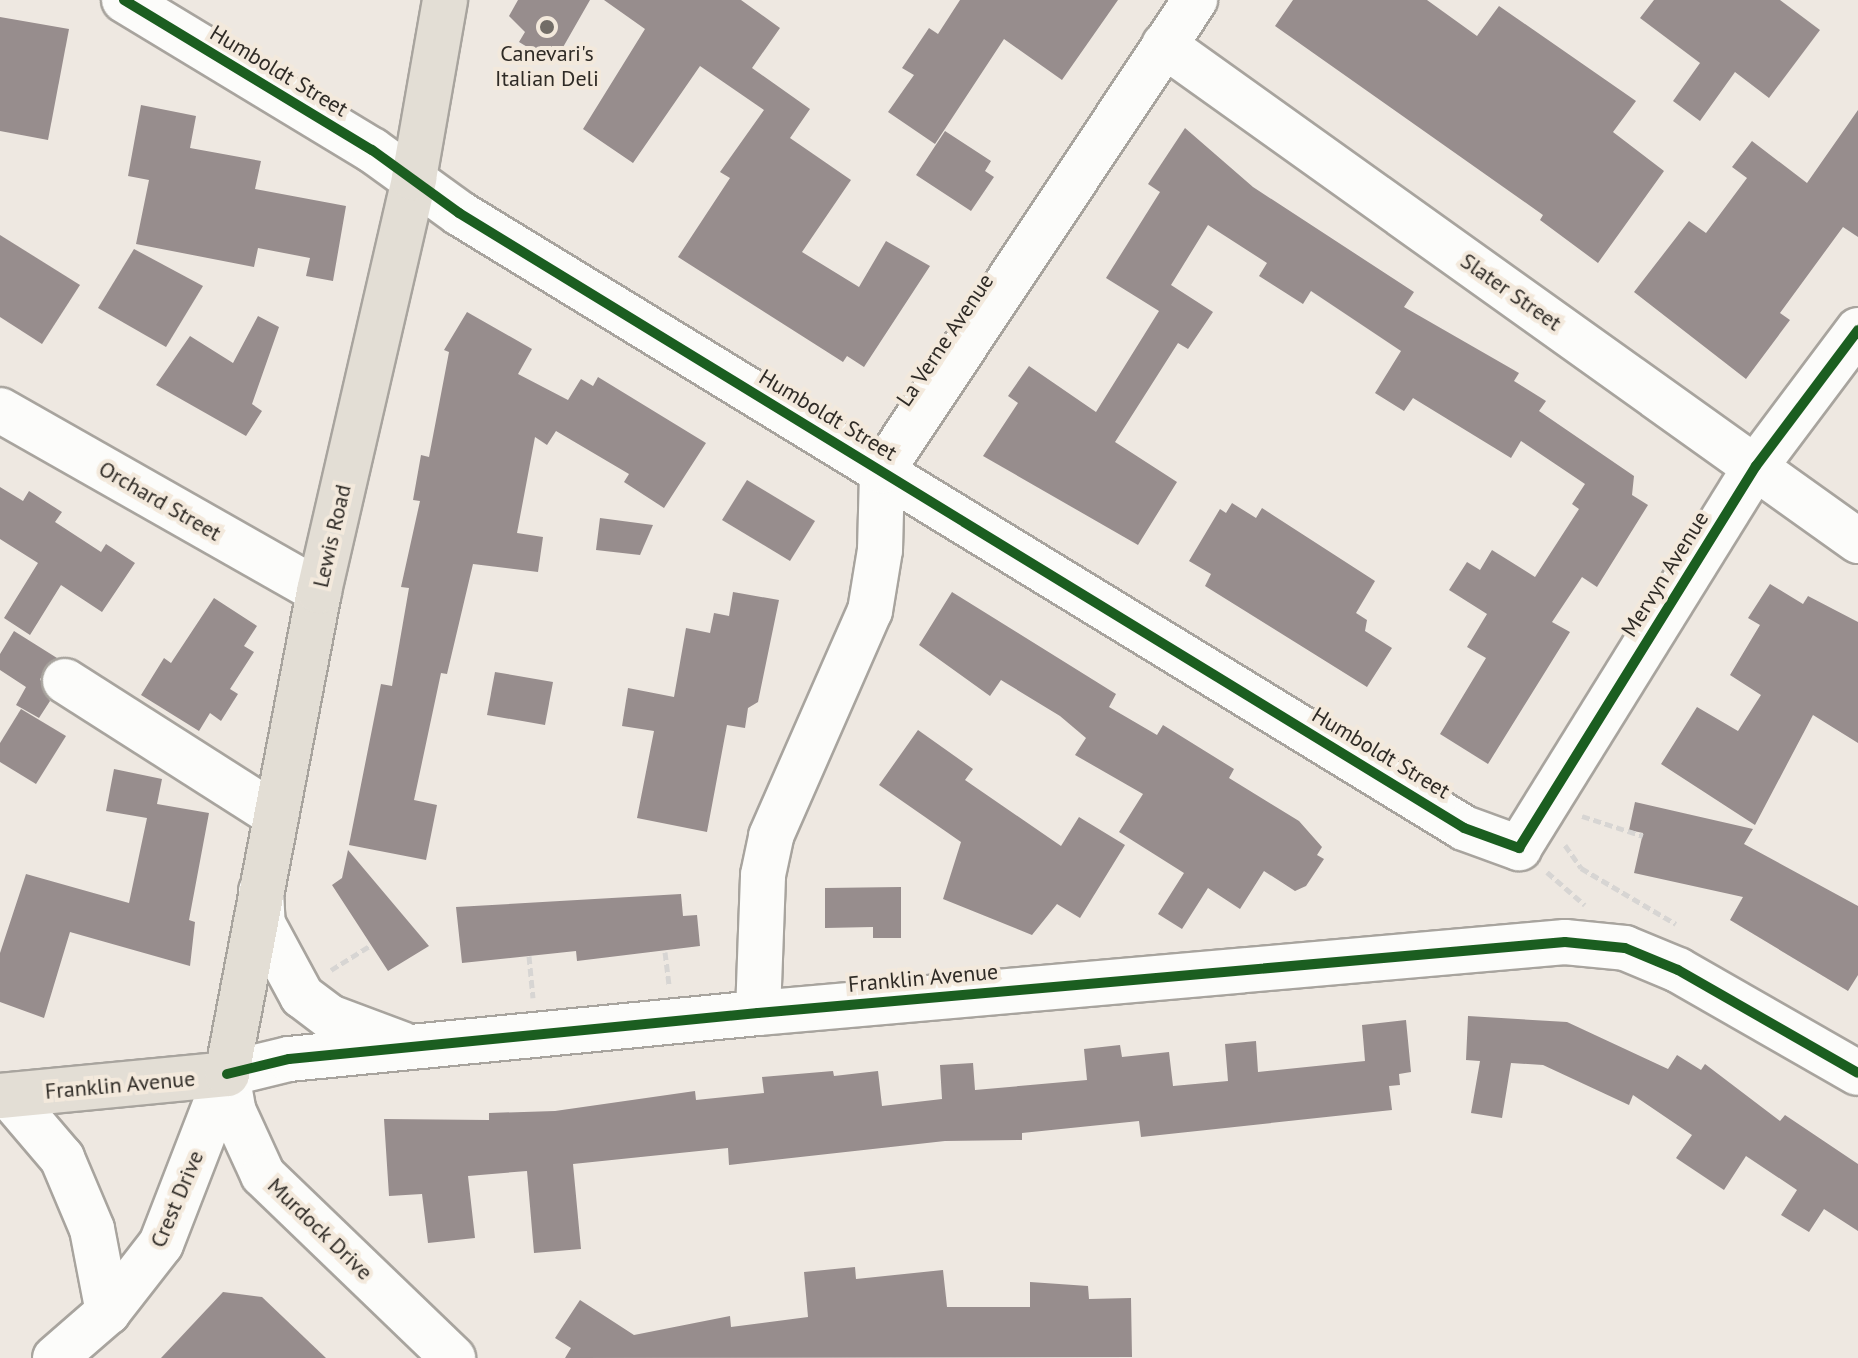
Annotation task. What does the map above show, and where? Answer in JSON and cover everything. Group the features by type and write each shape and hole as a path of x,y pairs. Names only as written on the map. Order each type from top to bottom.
{"main road":[{"name":"Lewis Road","path":"227,1074 274,814 319,591 414,178 445,0"},
{"name":"Franklin Avenue","path":"4,1096 227,1074"}],"street":[{"name":"Humboldt Street","path":"124,0 414,178 459,213 1464,828 1519,848"},
{"name":"La Verne Avenue","path":"882,471 1195,0"},
{"name":"Slater Street","path":"1164,45 1858,541"},
{"name":"Mervyn Avenue","path":"1519,848 1756,466 1858,330"},
{"name":"Orchard Street","path":"0,410 319,591"},
{"path":"758,1013 763,875 771,836 870,611 880,550 882,471"},
{"path":"65,681 274,814"},
{"path":"261,884 263,924 302,996 330,1017 412,1048"},
{"name":"Franklin Avenue","path":"227,1074 289,1059 758,1013 1565,942 1625,948"},
{"path":"1625,948 1678,970 1858,1073"},
{"name":"Crest Drive","path":"55,1358 108,1312 161,1244 227,1074"},
{"name":"Murdock Drive","path":"227,1074 234,1112 263,1175 453,1358"},
{"path":"4,1096 62,1158 92,1229 108,1312"}],"path":[{"path":"1581,816 1643,836"},
{"path":"1519,848 1625,948"},
{"path":"319,978 371,945"},
{"path":"665,952 670,994"},
{"path":"529,956 534,1007"}],"building":[{"name":"Canevari's Italian Deli","path":"518,0 590,0 554,63 519,42 525,32 509,16"},
{"path":"604,0 741,0 780,28 752,68 810,109 790,138 851,180 802,252 859,287 886,241 930,266 864,367 847,356 843,362 678,257 730,178 720,172 764,110 700,66 633,163 583,129 645,29"},
{"path":"960,0 1118,0 1062,80 1004,39 935,144 888,112 914,75 902,68 929,28 938,34"},
{"path":"1293,0 1427,0 1477,36 1499,6 1636,101 1613,132 1664,171 1598,263 1540,220 1543,215 1275,26"},
{"path":"1654,0 1780,0 1820,30 1769,98 1735,72 1700,121 1673,101 1700,63 1640,18"},
{"path":"0,17 69,29 48,140 0,131"},
{"path":"141,105 196,116 190,148 261,161 255,189 346,206 333,281 306,276 310,258 258,248 254,267 136,244 149,180 128,176"},
{"path":"1858,110 1858,237 1843,227 1780,313 1790,320 1746,379 1634,292 1689,221 1706,233 1747,178 1732,167 1752,141 1807,183"},
{"path":"1185,128 1253,187 1414,292 1404,307 1519,373 1514,381 1546,401 1539,411 1634,476 1632,495 1648,505 1597,587 1582,577 1552,622 1570,632 1488,764 1440,734 1486,658 1467,647 1487,614 1449,590 1467,562 1480,570 1492,550 1535,577 1579,509 1572,504 1585,484 1521,441 1511,458 1413,398 1404,411 1375,393 1401,351 1311,291 1303,304 1259,276 1267,263 1208,225 1171,285 1213,312 1188,349 1178,343 1115,442 1177,482 1138,545 983,456 1018,403 1008,396 1029,366 1096,412 1159,311 1106,278 1160,192 1148,184"},
{"path":"945,131 991,161 985,171 994,177 971,211 916,175"},
{"path":"0,235 80,285 42,344 0,317"},
{"path":"134,249 203,286 166,347 98,308"},
{"path":"467,312 532,349 518,374 568,400 581,379 593,386 598,377 706,443 664,508 624,482 629,474 556,431 547,445 535,437 517,533 543,537 538,572 473,564 447,674 441,673 414,800 437,805 426,860 349,845 381,684 392,686 409,588 401,587 420,501 413,500 421,455 429,457 449,352 444,350"},
{"path":"258,316 279,327 252,404 262,411 246,436 156,385 190,336 233,363"},
{"path":"747,480 815,521 790,561 722,520"},
{"path":"0,487 23,501 29,491 62,512 55,522 101,552 106,544 135,563 102,612 61,585 30,635 4,618 38,563 0,539"},
{"path":"1232,503 1256,518 1262,508 1375,581 1356,613 1367,620 1365,631 1392,648 1367,687 1205,586 1211,574 1189,561 1220,509 1226,513"},
{"path":"600,518 653,525 640,555 596,550"},
{"path":"1770,584 1803,604 1808,596 1858,622 1858,743 1813,715 1755,825 1661,764 1697,707 1738,731 1761,695 1730,675 1760,625 1748,618"},
{"path":"733,592 779,600 758,702 748,708 745,728 727,725 707,832 637,818 654,731 622,726 628,688 674,697 686,628 710,633 714,613 729,616"},
{"path":"952,592 1116,694 1109,707 1157,735 1163,725 1234,769 1229,778 1299,821 1322,847 1317,855 1324,859 1306,886 1295,891 1264,871 1240,909 1208,888 1182,929 1158,914 1184,873 1119,832 1143,794 1075,755 1086,738 1060,716 1001,680 990,696 919,645"},
{"path":"214,598 257,626 244,646 254,652 230,689 238,694 221,721 210,713 199,731 141,695 164,658 171,663"},
{"path":"14,631 57,658 40,679 50,701 39,718 16,705 26,687 0,670 0,654"},
{"path":"495,672 553,682 545,725 487,715"},
{"path":"21,709 66,736 36,784 0,762 0,743"},
{"path":"918,730 973,769 965,780 1061,846 1079,817 1125,845 1080,918 1057,904 1032,935 943,899 961,842 879,785"},
{"path":"114,769 162,779 157,804 209,813 189,920 195,922 190,966 70,932 44,1018 0,1002 0,953 26,874 129,903 147,818 106,811"},
{"path":"1635,802 1753,829 1744,844 1858,906 1858,975 1848,991 1730,920 1743,897 1634,873 1643,833 1629,830"},
{"path":"348,850 429,946 388,971 332,885 342,878"},
{"path":"901,887 901,938 873,938 873,927 825,928 825,888"},
{"path":"681,894 683,916 697,915 700,946 577,961 576,951 462,963 456,907"},
{"path":"1468,1016 1567,1022 1668,1069 1677,1055 1701,1070 1705,1064 1780,1121 1785,1115 1858,1164 1858,1231 1824,1209 1809,1232 1781,1215 1797,1190 1746,1156 1724,1190 1676,1158 1692,1135 1633,1095 1629,1105 1543,1065 1511,1063 1502,1118 1471,1113 1480,1061 1466,1060"},
{"path":"1406,1020 1411,1072 1399,1074 1400,1085 1389,1086 1392,1110 1141,1137 1139,1121 1022,1133 1022,1140 945,1141 729,1165 728,1148 573,1164 581,1249 534,1253 527,1171 468,1176 475,1238 428,1243 422,1194 389,1196 384,1119 489,1120 489,1113 555,1111 695,1091 696,1100 764,1093 762,1077 833,1071 834,1076 878,1071 882,1106 942,1099 940,1065 973,1063 975,1090 1087,1080 1084,1049 1120,1045 1122,1057 1169,1052 1173,1086 1228,1081 1225,1044 1256,1041 1258,1072 1365,1061 1362,1025"},
{"path":"855,1267 856,1279 943,1270 947,1307 1030,1307 1030,1282 1088,1286 1089,1299 1131,1298 1132,1357 565,1358 571,1348 555,1338 580,1300 634,1335 730,1316 731,1327 808,1317 804,1272"},
{"path":"223,1292 262,1297 326,1358 161,1358"}],"cycle path":[{"path":"124,0 372,150 459,213 1464,828 1519,848 1756,466 1858,330"},
{"path":"227,1074 289,1059 758,1013 1565,942 1625,948 1678,970 1858,1073"}],"place":[{"name":"Canevari's Italian Deli","path":"547,27"}]}
